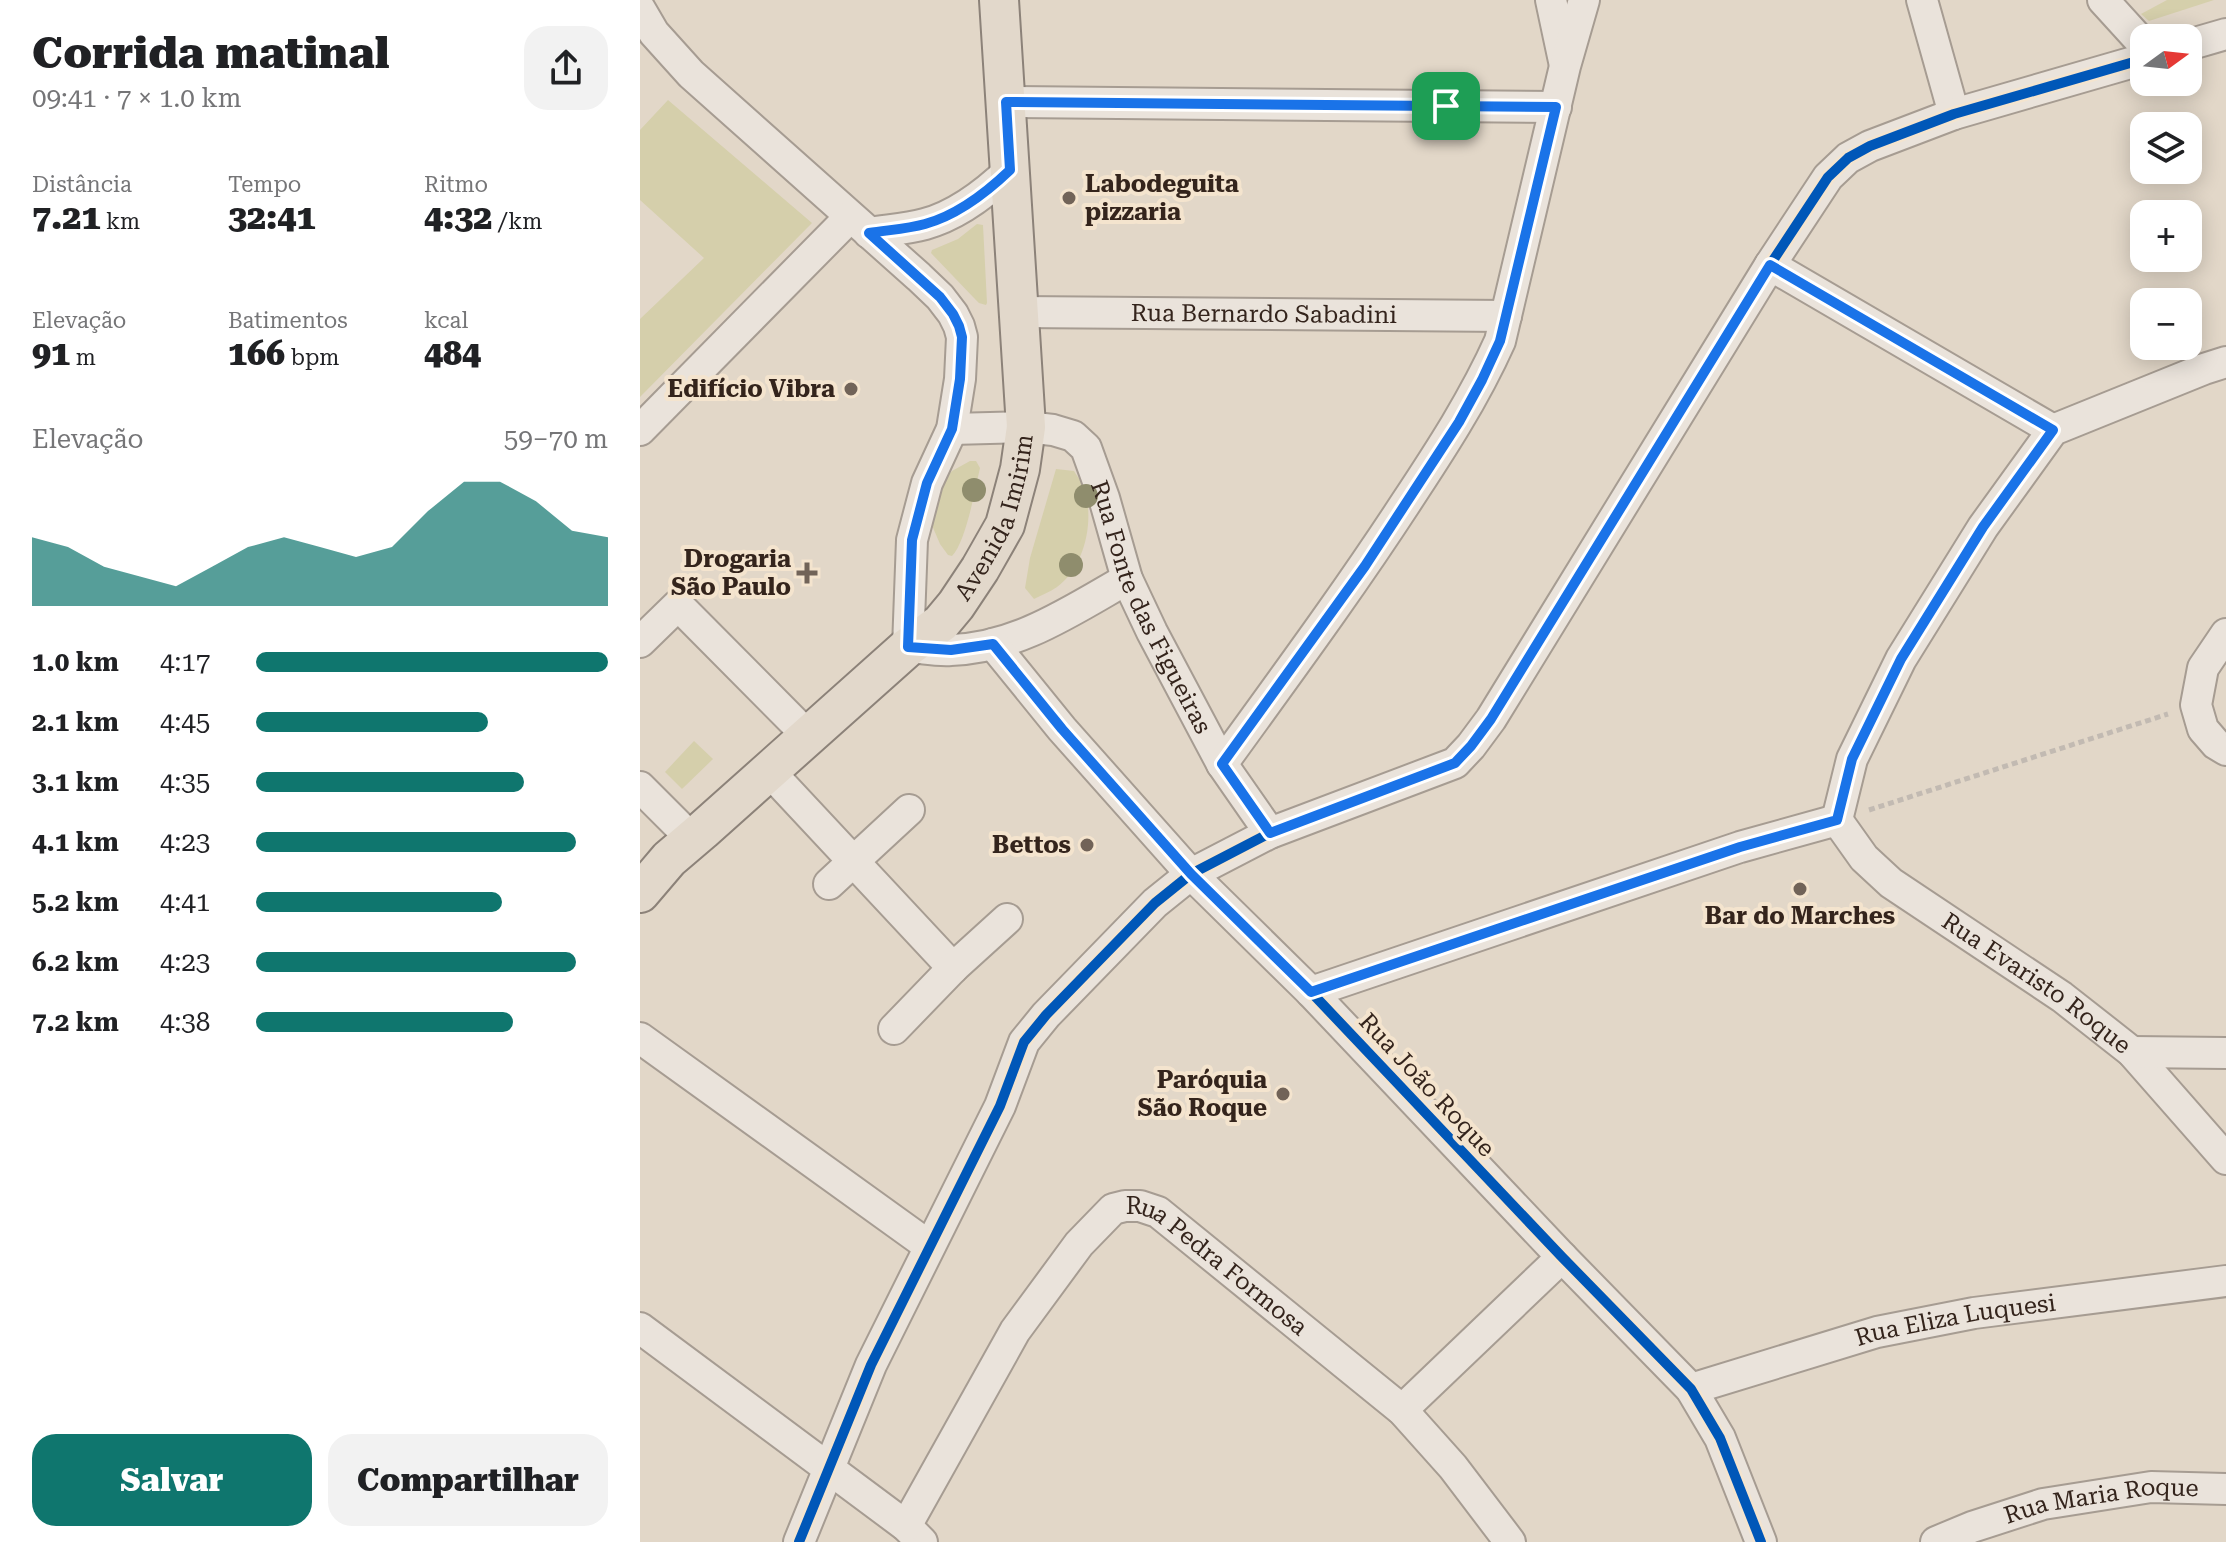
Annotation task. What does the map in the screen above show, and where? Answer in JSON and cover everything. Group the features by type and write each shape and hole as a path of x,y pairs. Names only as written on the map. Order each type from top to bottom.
{"main road":[{"name":"Avenida Imirim","path":"640,893 669,859 908,647 941,623 980,569 1005,525 1020,469 1026,427 999,0"}],"street":[{"path":"1551,0 1565,66"},
{"name":"Rua Fonte das Figueiras","path":"1222,764 1365,566 1459,422 1488,367 1500,341 1565,66 1584,0"},
{"path":"1922,0 1954,114"},
{"path":"2103,0 2130,30"},
{"path":"640,9 654,33 691,74 940,297 959,326 962,337 960,379 952,429 927,483 912,540 908,647 951,650 1025,636 1127,579"},
{"path":"2202,41 2226,34"},
{"path":"799,1542 871,1365 1000,1106 1024,1042 1046,1015 1155,903 1191,874 1270,833 1455,763 1471,746 1491,719 1770,265 1828,177 1848,158 1870,146 1954,114 2130,63"},
{"path":"1006,102 1556,107"},
{"path":"640,430 859,225 926,224 991,188 1010,170"},
{"path":"1770,265 2053,430"},
{"name":"Rua Bernardo Sabadini","path":"1020,312 1506,316"},
{"path":"1311,992 1702,859 1837,820 1852,759 1901,659 1983,527 2053,430 2226,362"},
{"path":"952,429 1026,427"},
{"name":"Rua Fonte das Figueiras","path":"1026,427 1062,432 1073,436 1086,448 1127,579 1152,632 1222,764 1270,833"},
{"path":"640,642 678,605 808,736"},
{"path":"2226,634 2203,668 2196,705 2203,729 2226,750"},
{"name":"Rua João Roque","path":"993,644 1062,729 1191,874 1311,992 1691,1389 1720,1438 1761,1542"},
{"path":"769,771 953,968"},
{"path":"640,787 692,839"},
{"path":"829,884 909,810"},
{"name":"Rua Evaristo Roque","path":"1837,820 1864,858 1891,883 2062,997 2132,1052 2226,1159"},
{"path":"894,1029 953,968 1007,919"},
{"path":"640,1038 929,1246"},
{"path":"2132,1052 2226,1053"},
{"name":"Rua Pedra Formosa","path":"914,1534 1015,1331 1079,1244 1113,1209 1140,1206 1158,1212 1402,1410 1453,1467 1510,1542"},
{"path":"1402,1410 1562,1257"},
{"name":"Rua Eliza Luquesi","path":"1691,1389 1877,1332 1974,1313 2226,1281"},
{"path":"640,1328 914,1534"},
{"name":"Rua Maria Roque","path":"1936,1542 2043,1504 2151,1487 2226,1489"}],"path":[{"path":"1837,820 2196,705"}],"shaded area":[{"path":"2167,0 2214,0 2149,21 2141,14"},
{"path":"668,100 812,223 640,397 640,319 704,258 640,200 640,130"},
{"path":"977,224 983,225 986,305 979,303 931,253 958,239"},
{"path":"976,461 980,468 966,528 952,556 940,544 931,523 941,483 952,471"},
{"path":"1056,469 1074,471 1083,485 1088,528 1081,555 1067,578 1034,599 1025,588 1030,558"},
{"path":"694,741 713,759 682,789 665,772"}],"cycle path":[{"path":"799,1542 871,1365 1000,1106 1024,1042 1046,1015 1155,903 1191,874 1270,833 1455,763 1471,746 1491,719 1770,265 1828,177 1848,158 1870,146 1954,114 2130,63"},
{"path":"993,644 1062,729 1191,874 1311,992 1691,1389 1720,1438 1761,1542"}],"place":[{"name":"Labodeguita pizzaria","path":"1069,198"},
{"name":"Edifício Vibra","path":"851,389"},
{"name":"Drogaria São Paulo","path":"807,573"},
{"name":"Bettos","path":"1087,845"},
{"name":"Bar do Marches","path":"1800,889"},
{"name":"Paróquia São Roque","path":"1283,1094"}],"route":[{"path":"1006,102 1446,106 1556,107 1500,341 1482,380 1459,422 1365,566 1222,764 1270,833 1455,763 1471,746 1491,719 1770,265 2053,430 1983,527 1901,659 1852,759 1837,820 1740,847 1311,992 1191,874 1029,691 993,644 951,650 908,647 912,540 927,483 952,429 960,379 962,337 953,314 940,297 869,233 926,224 949,214 991,188 1010,170 1006,102"}]}
